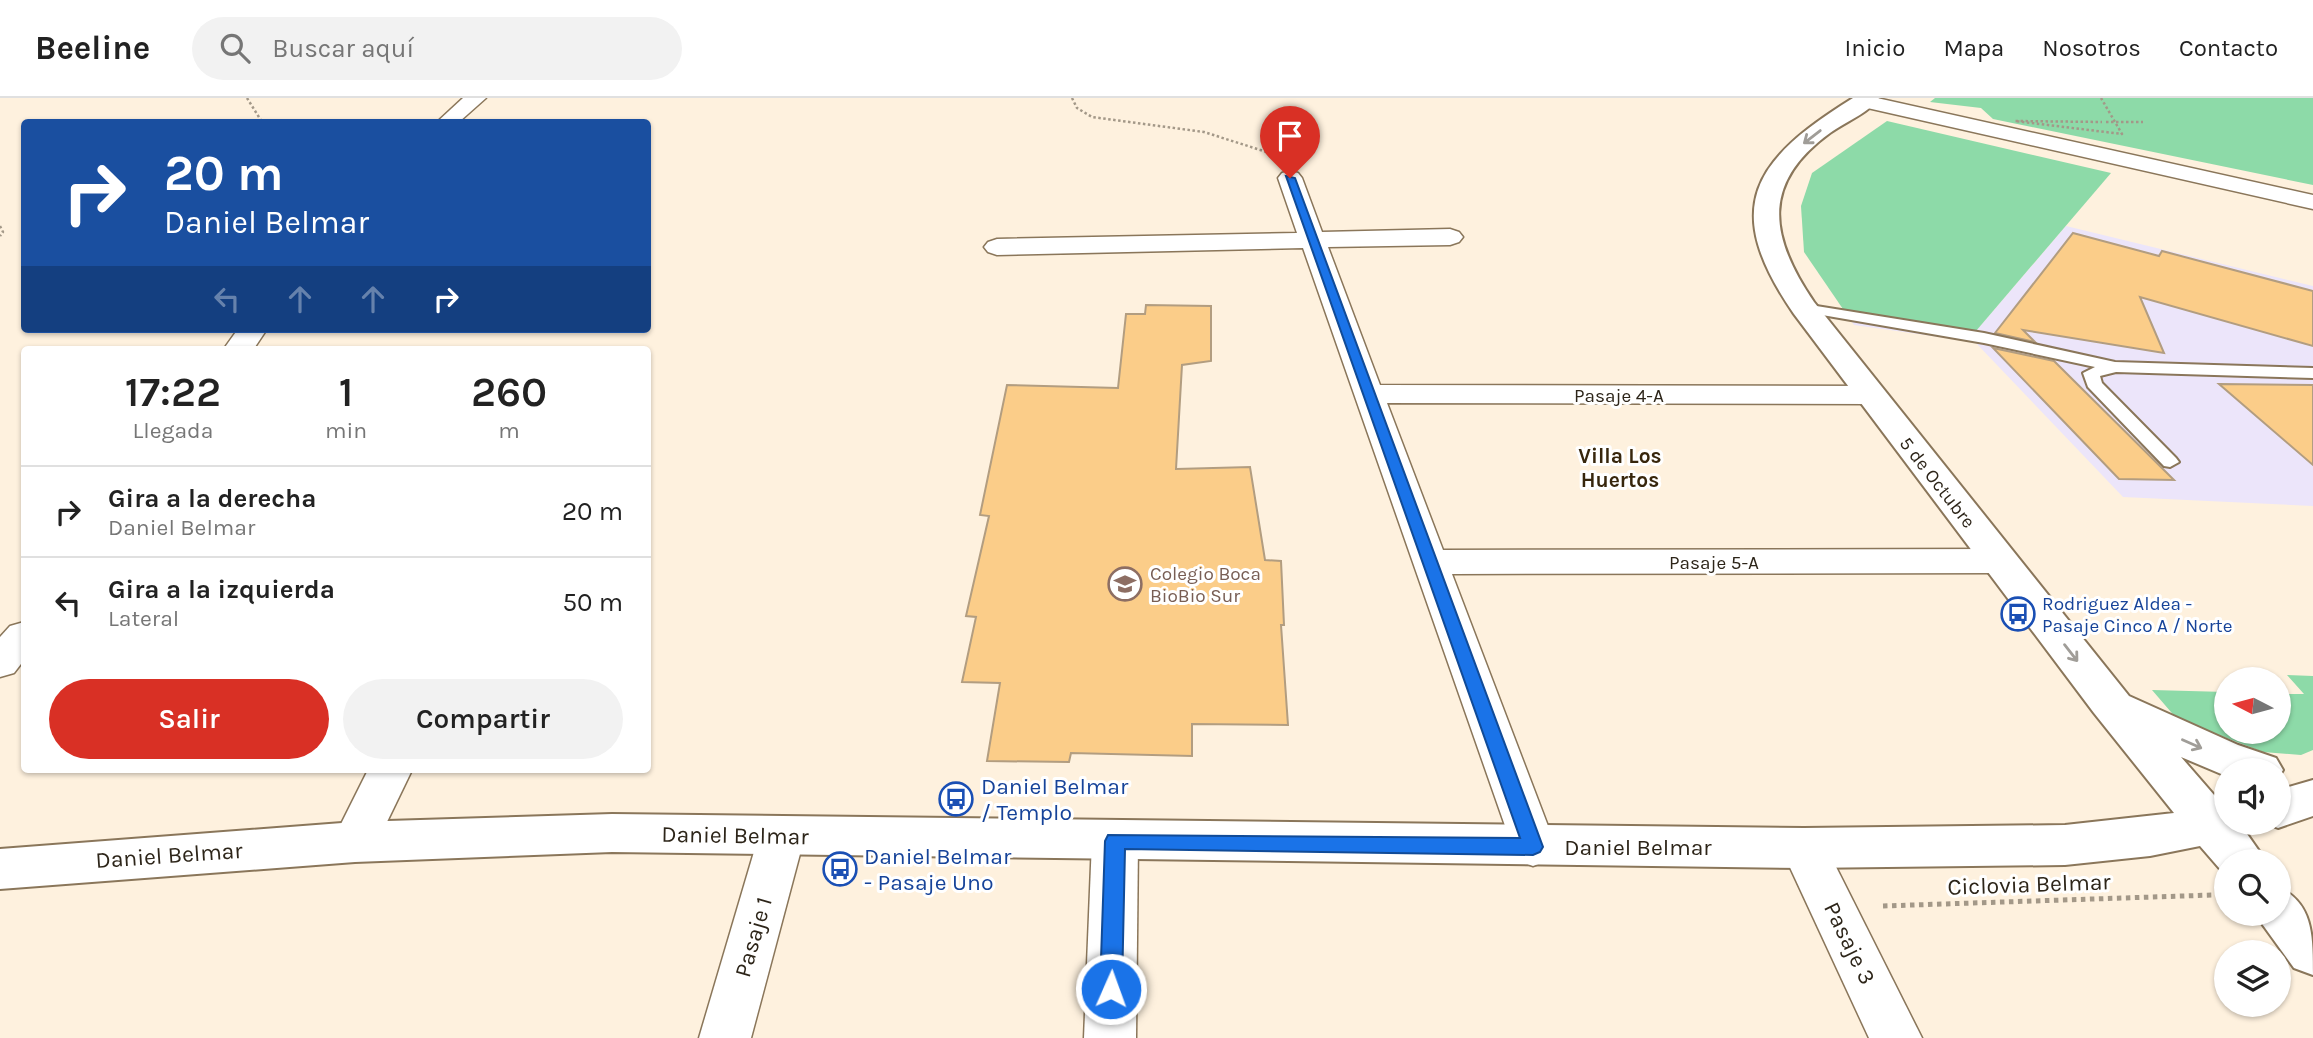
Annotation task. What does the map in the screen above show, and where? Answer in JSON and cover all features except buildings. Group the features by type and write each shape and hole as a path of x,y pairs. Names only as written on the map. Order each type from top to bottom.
{"main road":[{"name":"5 de Octubre","path":"1866,99 1818,131 1784,161 1766,199 1770,242 1792,292 2109,702 2214,818"},
{"path":"2109,702 2175,736 2230,758"},
{"path":"2291,778 2313,783"},
{"path":"2291,805 2313,798"},
{"name":"Daniel Belmar","path":"0,869 471,835 599,833 1533,847 1804,848 2066,845 2150,837 2214,824"},
{"path":"2291,924 2313,952"}],"street":[{"path":"451,119 476,98"},
{"path":"1866,99 2313,202"},
{"path":"1290,178 1533,847"},
{"path":"998,247 1450,237"},
{"name":"Pasaje 4-A","path":"1368,394 1871,395"},
{"name":"Pasaje 5-A","path":"1429,562 1999,561"},
{"path":"0,663 21,638"},
{"path":"355,842 389,773"},
{"name":"Pasaje 1","path":"724,1038 782,835"},
{"path":"1110,1038 1115,841"},
{"name":"Pasaje 3","path":"1804,848 1896,1038"}],"lane":[{"path":"1804,308 1984,338 2115,368 2313,373"},
{"path":"2115,368 2091,373 2094,384 2170,462"}],"path":[{"path":"247,98 260,119"},
{"path":"1072,98 1077,108 1092,117 1204,132 1271,152 1290,178"},
{"path":"2101,98 2114,122 2122,134 2015,121 2102,122 2114,122 2143,122"},
{"path":"0,226 3,232 0,236"},
{"name":"Ciclovia Belmar","path":"1833,907 2214,894"}],"shaded area":[{"path":"2066,226 2313,286 2313,506 2123,497 1975,342 1854,325 1845,312 1976,331"}],"green space":[{"path":"1935,98 2313,98 2313,185 1993,119 1981,108 1930,102"},
{"path":"1887,121 2111,173 1976,331 1845,312 1804,252 1801,206 1812,173"},
{"path":"2291,675 2313,676 2313,750 2301,755 2263,752 2242,744 2291,744 2291,694 2304,694 2291,679"},
{"path":"2152,690 2214,692 2214,733 2177,719"}],"place":[{"name":"Colegio Boca BioBio Sur","path":"1125,584"},
{"name":"Rodriguez Aldea - Pasaje Cinco A / Norte","path":"2018,614"},
{"name":"Daniel Belmar / Templo","path":"956,799"},
{"name":"Daniel Belmar - Pasaje Uno","path":"840,869"}],"district":[{"name":"Villa Los Huertos","path":"1620,468"}],"route":[{"path":"1111,989 1115,841 1533,847 1290,178"}]}
